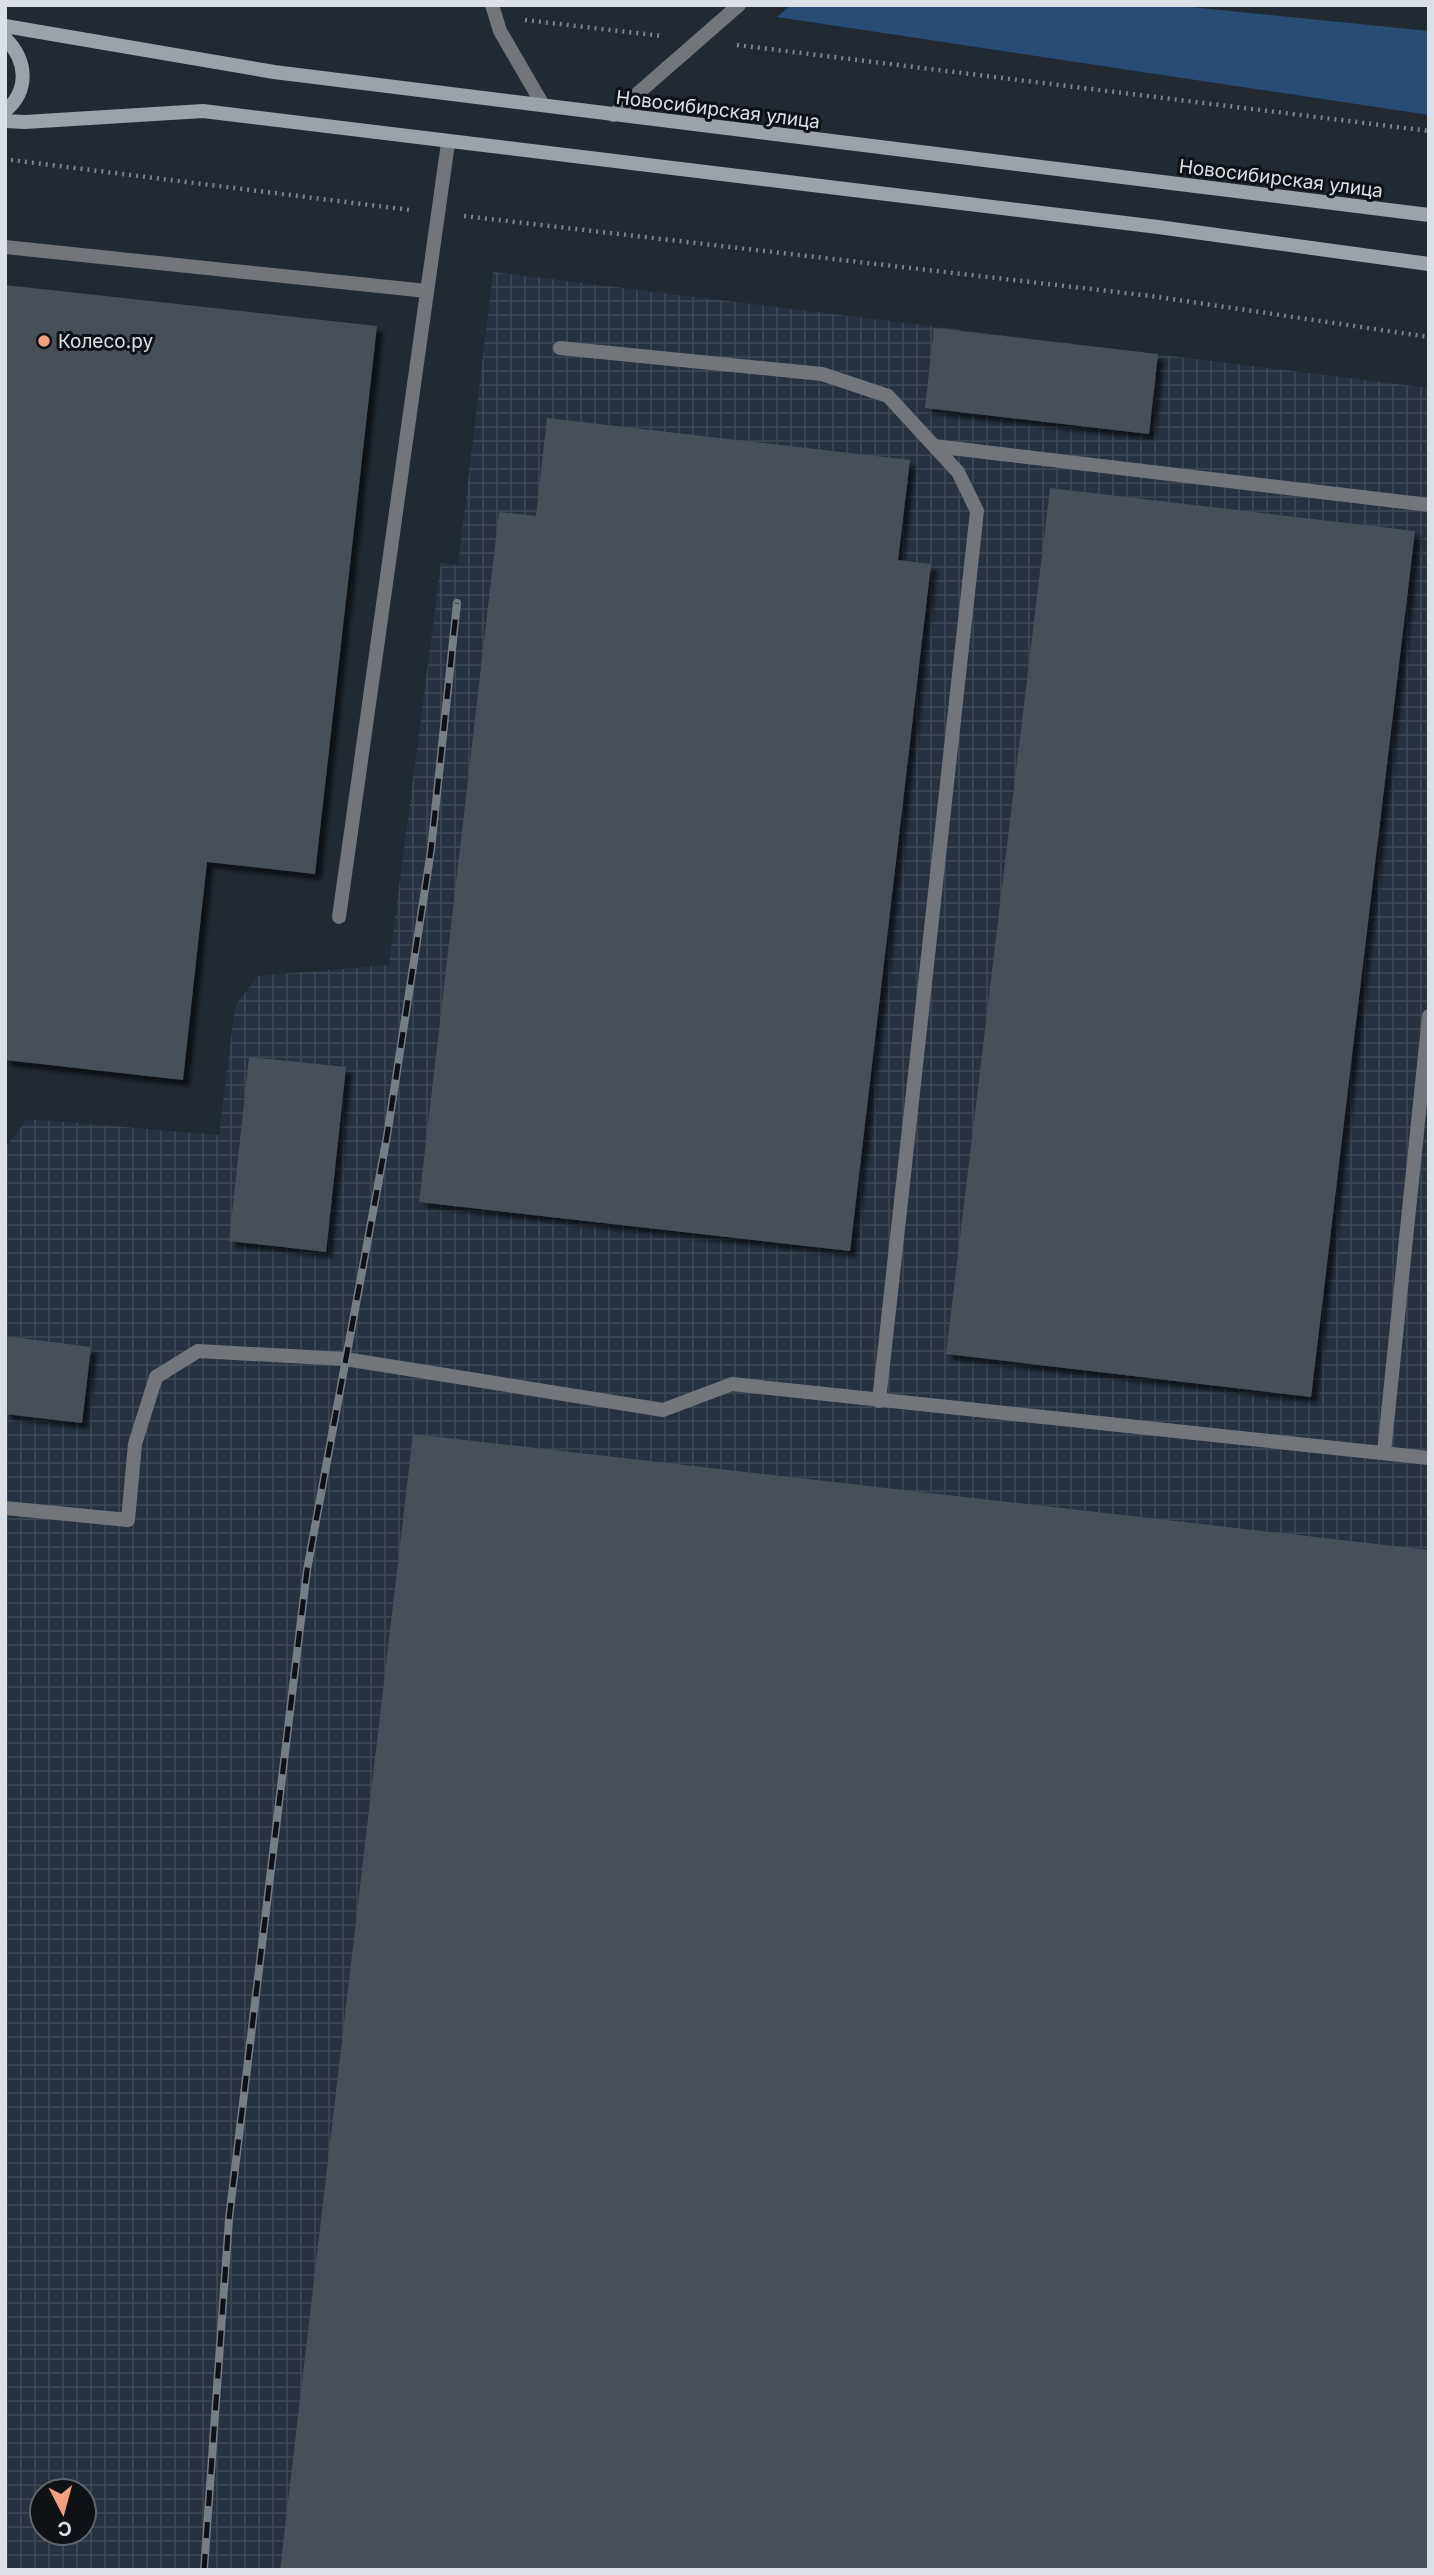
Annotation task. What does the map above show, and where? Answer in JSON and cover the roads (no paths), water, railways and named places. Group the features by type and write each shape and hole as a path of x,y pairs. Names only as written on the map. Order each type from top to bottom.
{"main road":[{"name":"Новосибирская улица","path":"5,26 274,72 1429,215"},
{"path":"5,38 23,64 23,82 16,101 5,111"},
{"path":"5,121 203,111 448,143 1158,227 1429,264"}],"lane":[{"path":"613,115 739,5"},
{"path":"494,11 500,31 543,105"},
{"path":"339,917 448,143"},
{"path":"5,247 427,291"},
{"path":"559,348 822,374 888,396 958,472 977,511 879,1401"},
{"path":"934,446 1429,505"},
{"path":"1384,1452 1429,1016"},
{"path":"5,1508 128,1520 135,1444 156,1377 198,1351 345,1359 663,1410 732,1384 1429,1458"}],"railway":[{"path":"204,2570 229,2219 307,1570 387,1136 431,850 457,603"}],"place":[{"name":"Колесо.ру","path":"44,341"}]}
